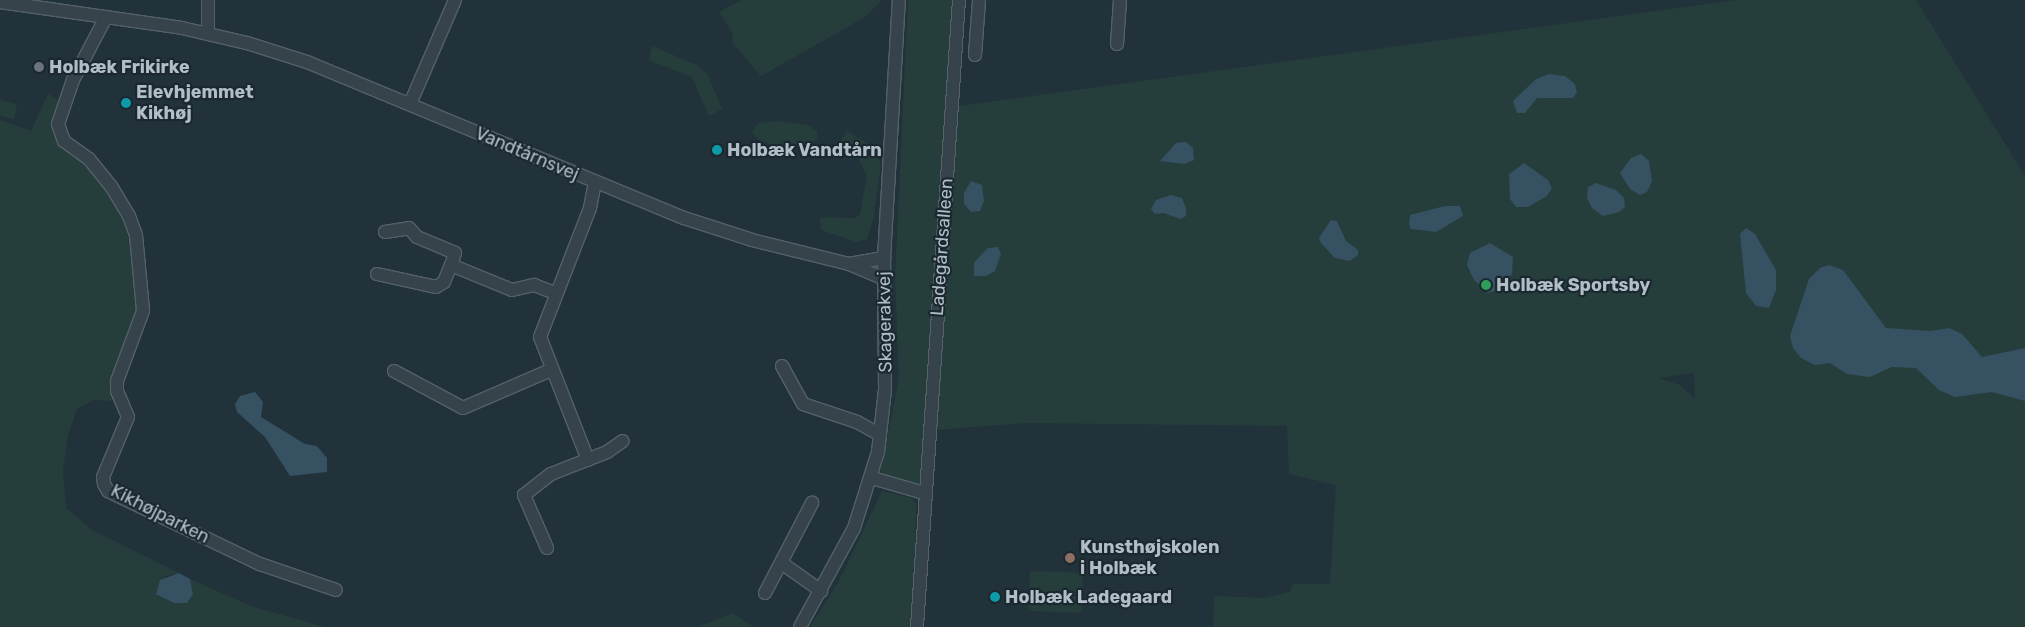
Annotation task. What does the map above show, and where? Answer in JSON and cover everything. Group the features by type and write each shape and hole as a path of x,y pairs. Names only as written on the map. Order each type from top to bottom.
{"street":[{"path":"202,32 208,0"},
{"path":"410,104 455,0"},
{"name":"Skagerakvej","path":"800,627 854,528 872,478 880,435 886,378 884,258 900,0"},
{"name":"Ladegårdsalleen","path":"918,627 924,493 959,0"},
{"path":"975,55 979,0"},
{"path":"1117,44 1120,0"},
{"name":"Vandtårnsvej","path":"0,2 202,32 307,62 600,185 742,238 849,264 884,279"},
{"name":"Kikhøjparken","path":"99,18 91,42 73,80 58,124 64,141 99,168 129,216 136,235 143,311 117,381 117,392 128,417 103,477 105,488 260,564 336,590"},
{"path":"588,460 540,337 555,294 600,185"},
{"path":"377,274 436,287 444,282 455,253 417,237 409,228 385,232"},
{"name":"Vandtårnsvej","path":"849,264 884,258"},
{"path":"451,265 512,290 534,285 555,294"},
{"path":"782,366 803,404 857,422 880,435"},
{"path":"394,371 464,408 552,370"},
{"path":"857,422 882,419"},
{"path":"547,548 524,495 551,474 588,460 623,441"},
{"path":"872,478 924,493"},
{"path":"765,593 783,564 812,503"},
{"path":"783,564 824,586"}],"green space":[{"path":"742,0 881,1 865,17 761,76 732,42 733,34 719,12"},
{"path":"908,0 955,0 921,486 884,475 881,470 899,378 895,277"},
{"name":"Holbæk Sportsby","path":"1736,0 1916,0 2025,176 2025,627 1213,627 1214,596 1265,598 1290,592 1293,584 1330,584 1336,485 1289,474 1287,426 1025,423 936,430 959,106","holes":["1694,373 1695,399 1680,385 1658,378"]},
{"path":"652,46 697,65 708,75 722,109 709,116 692,77 649,60"},
{"path":"48,94 60,101 54,115 54,136 64,148 91,168 116,205 129,233 138,297 136,318 111,385 115,401 93,400 77,409 68,435 63,471 66,508 92,530 179,573 165,576 156,593 174,603 187,603 193,594 190,579 253,607 326,627 0,627 0,120 31,131"},
{"path":"0,100 17,104 14,119 0,116"},
{"path":"779,121 808,125 817,131 817,139 811,144 780,148 758,139 752,132 758,123"},
{"path":"847,131 867,143 881,163 874,216 867,239 857,242 821,230 820,217 855,218 860,215 867,176 857,156 841,141"},
{"path":"882,491 912,498 916,504 914,627 810,627 839,581"},
{"path":"1030,571 1083,573 1082,613 1029,611"},
{"path":"732,613 754,627 698,627"}],"water":[{"path":"1549,74 1565,76 1575,84 1577,92 1573,98 1537,98 1525,113 1517,113 1513,101 1536,79"},
{"path":"1186,142 1193,148 1194,160 1185,164 1160,161 1176,143"},
{"path":"1641,154 1649,161 1652,181 1647,192 1640,195 1630,189 1620,173 1631,158"},
{"path":"1524,163 1548,180 1552,188 1547,196 1528,207 1516,207 1510,199 1509,174"},
{"path":"971,181 982,185 984,201 980,211 971,212 964,204 964,193"},
{"path":"1596,183 1616,190 1624,198 1625,207 1619,212 1603,216 1592,208 1587,198 1588,187"},
{"path":"1171,195 1182,198 1186,208 1186,216 1180,219 1164,213 1155,214 1151,209 1156,200"},
{"path":"1445,206 1460,206 1463,216 1436,232 1411,229 1409,225 1410,215"},
{"path":"1331,220 1337,221 1346,241 1358,250 1358,255 1350,261 1335,258 1321,243 1319,238"},
{"path":"1746,228 1755,234 1776,270 1776,290 1769,308 1756,306 1746,293 1740,234"},
{"path":"1490,243 1513,257 1512,274 1498,290 1488,293 1474,280 1467,265 1470,253"},
{"path":"998,247 1001,254 995,271 986,276 974,276 974,263 988,248"},
{"path":"1829,265 1843,270 1886,328 1931,331 1949,328 1962,334 1982,357 2025,348 2025,401 1992,392 1955,397 1939,390 1916,368 1892,367 1870,377 1847,374 1830,363 1815,365 1801,358 1793,348 1790,336 1809,279 1820,268"},
{"path":"255,392 263,402 261,417 305,444 317,446 327,458 327,472 290,476 265,437 237,412 235,404 240,396"},
{"path":"179,573 190,579 193,594 187,603 174,603 156,594 160,580"}],"place":[{"name":"Holbæk Frikirke","path":"39,67"},
{"name":"Elevhjemmet Kikhøj","path":"126,103"},
{"name":"Holbæk Vandtårn","path":"717,150"},
{"name":"Holbæk Sportsby","path":"1486,285"},
{"name":"Kunsthøjskolen i Holbæk","path":"1070,558"},
{"name":"Holbæk Ladegaard","path":"995,597"}]}
